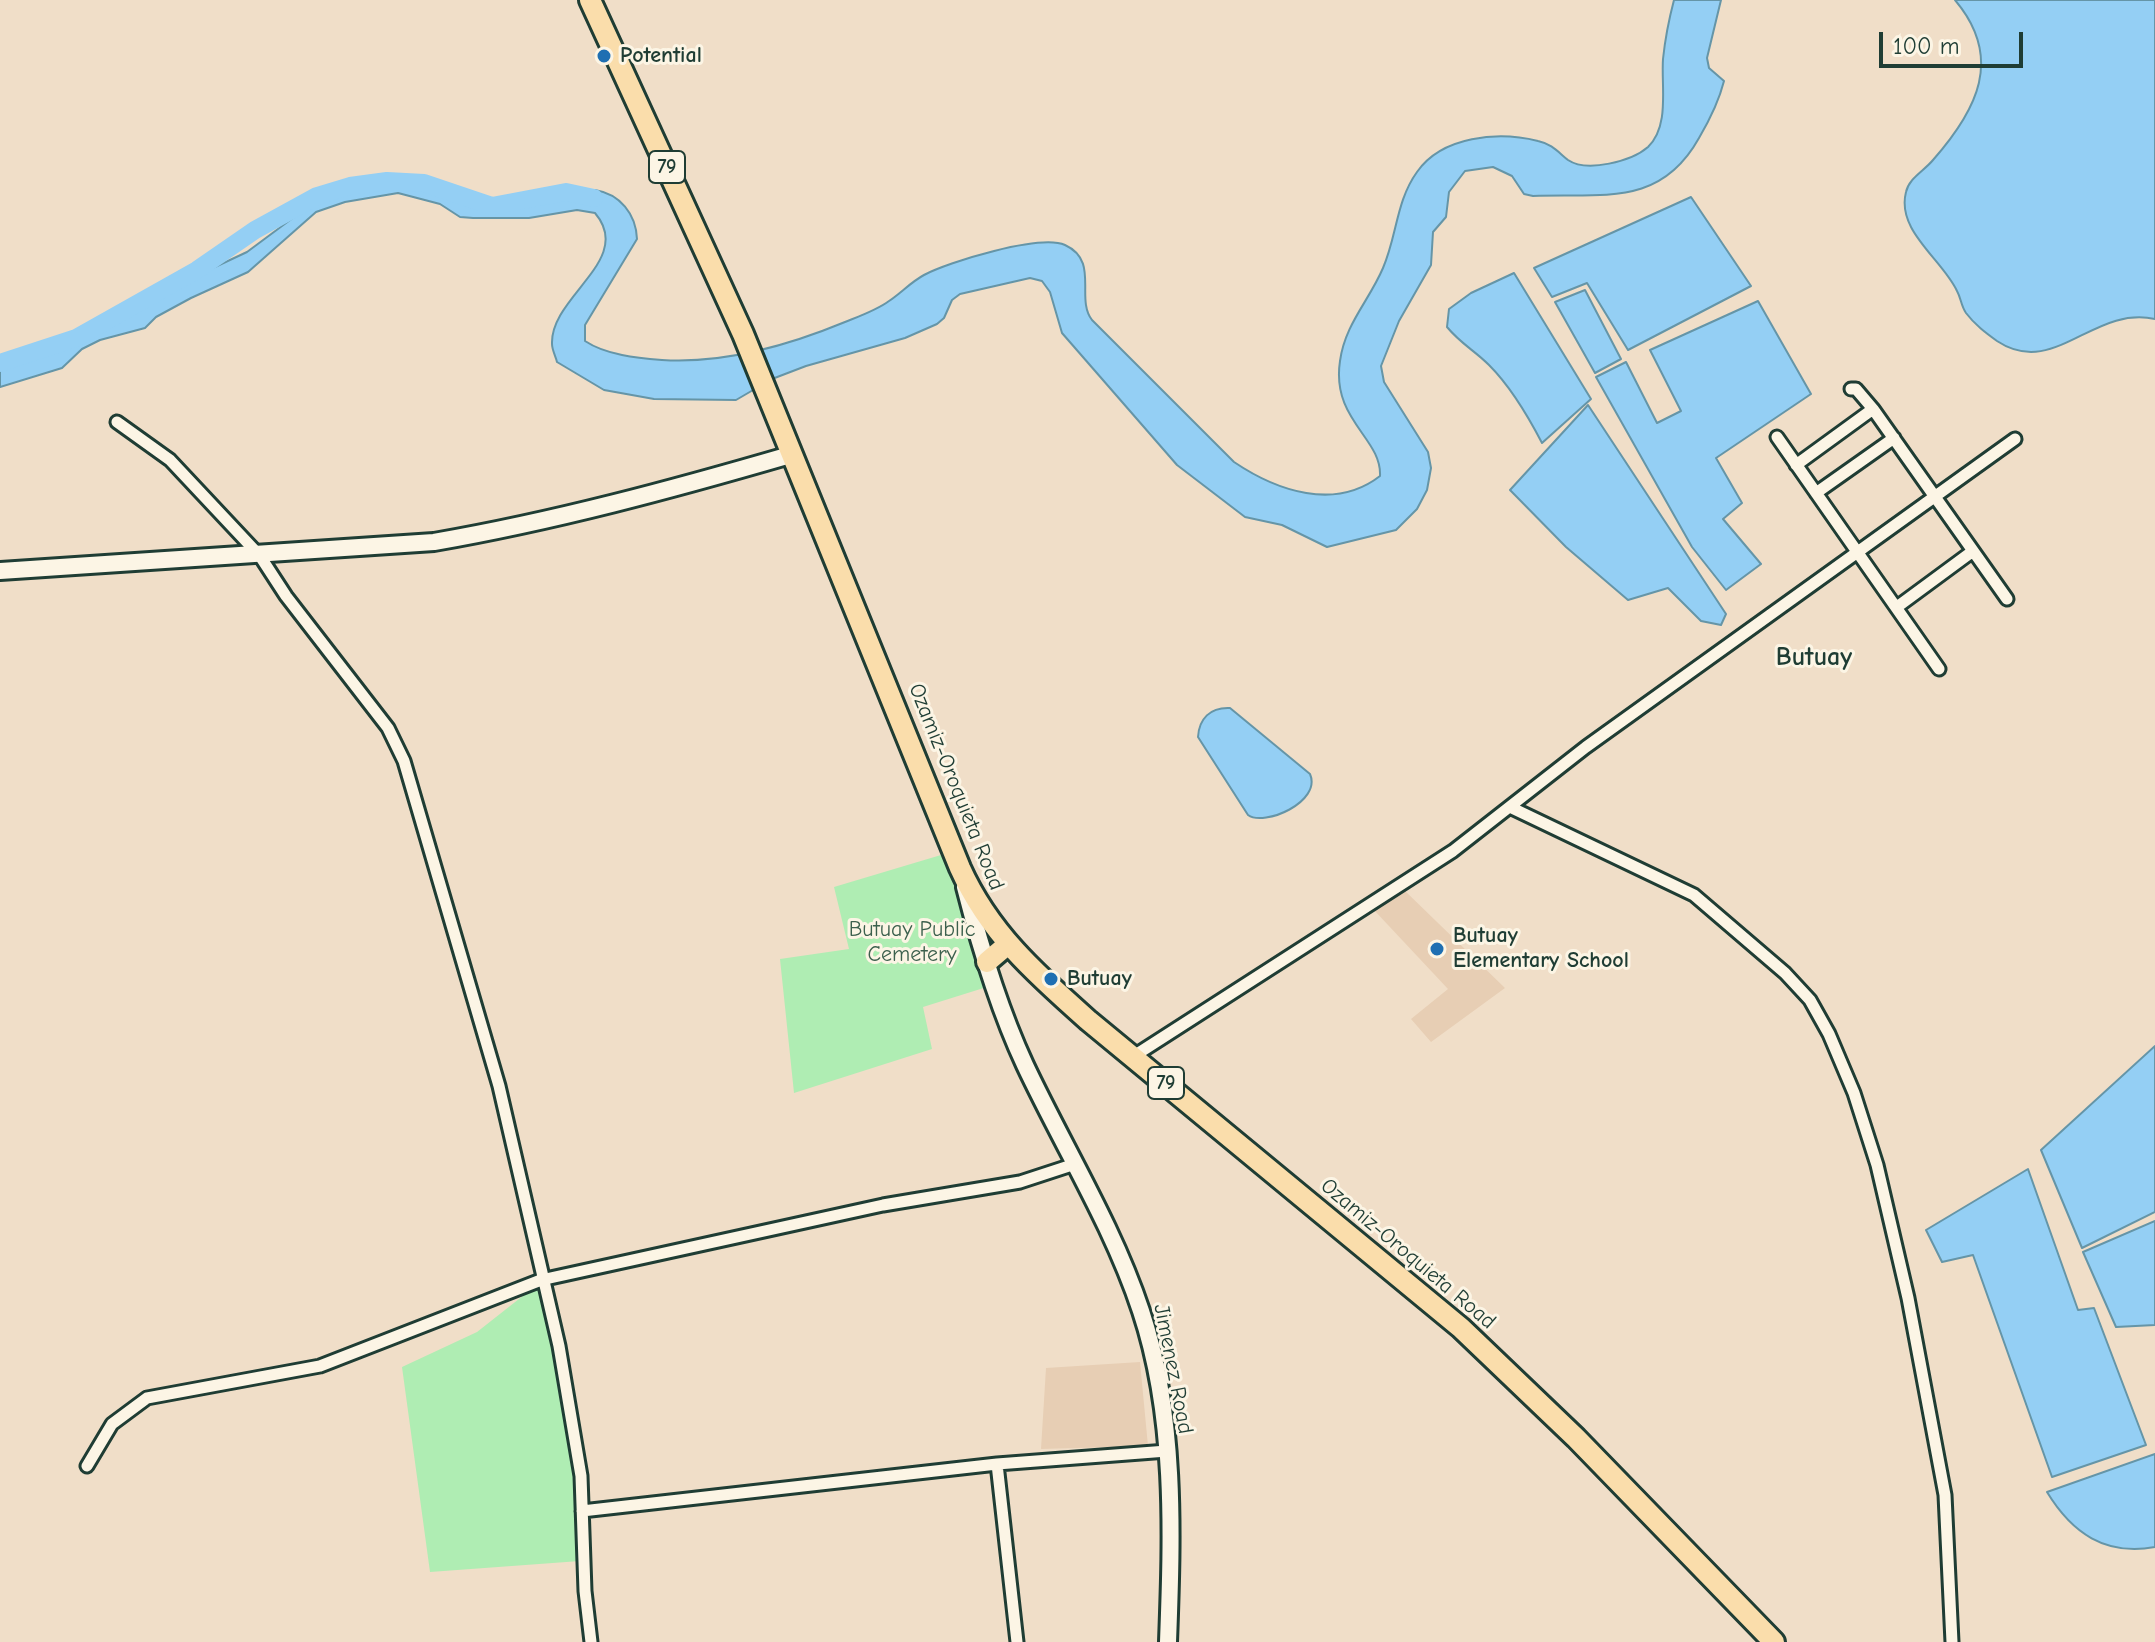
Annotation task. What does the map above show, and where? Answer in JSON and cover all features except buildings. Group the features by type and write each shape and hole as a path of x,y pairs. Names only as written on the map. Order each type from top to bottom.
{"highway":[{"name":"Ozamiz-Oroquieta Road","path":"590,0 743,334 996,955 1134,1056 1461,1328 1576,1438 1774,1642"}],"main road":[{"path":"0,571 434,542 501,531 694,484 790,455"},
{"name":"Jimenez Road","path":"960,868 996,955 1034,1080 1142,1312 1157,1378 1167,1451 1168,1642"}],"street":[{"path":"1851,389 1856,389 1873,409 2007,599"},
{"path":"1796,465 1873,409"},
{"path":"117,422 170,460 260,556 286,596 388,728 404,761 499,1086 577,1438 591,1642"},
{"path":"1777,437 1939,669"},
{"path":"1816,493 1894,438"},
{"path":"1134,1056 1404,883 1512,808 1586,747 2015,439"},
{"path":"1897,607 1973,551"},
{"path":"1512,808 1694,895 1785,973 1810,1000 1829,1034 1854,1093 1877,1165 1908,1298 1945,1495 1952,1642"},
{"path":"87,1466 112,1424 131,1406 147,1398 320,1366 541,1280 883,1205 1020,1182 1075,1164"},
{"path":"582,1511 997,1464 1167,1451"},
{"path":"997,1464 1017,1642"}],"shaded area":[{"name":"Butuay Elementary School","path":"1402,888 1505,988 1431,1042 1411,1019 1448,989 1373,909"},
{"path":"1140,1362 1148,1446 1041,1449 1046,1368"}],"green space":[{"name":"Butuay Public Cemetery","path":"951,852 990,986 923,1007 932,1049 794,1093 780,959 849,949 834,887"},
{"path":"538,1284 574,1456 580,1561 430,1572 402,1367 477,1332"}],"water":[{"path":"1674,0 1721,0 1707,58 1709,68 1724,81 1699,138 1684,160 1666,176 1648,186 1606,195 1533,196 1524,194 1512,176 1493,167 1465,171 1449,192 1446,217 1433,232 1431,265 1399,321 1381,366 1384,382 1428,452 1431,468 1427,490 1417,509 1396,530 1327,547 1282,525 1245,517 1177,465 1062,333 1050,292 1042,281 1030,278 960,294 952,300 944,318 937,324 905,338 806,366 772,379 736,400 654,399 604,390 557,362 552,346 555,327 564,310 588,278 605,247 605,230 595,213 577,210 529,218 473,218 460,217 440,204 398,193 345,202 316,212 248,272 156,317 145,328 100,340 82,349 62,368 0,387 0,368 103,328 168,289 247,252 317,200 378,185 420,187 488,210 595,190 612,196 625,207 634,221 637,239 585,325 585,341 602,350 662,360 709,359 755,352 801,339 868,313 924,275 953,263 1016,246 1036,243 1065,245 1082,260 1087,311 1092,320 1234,462 1287,488 1325,495 1344,493 1363,487 1380,476 1373,450 1343,399 1339,381 1340,361 1352,324 1388,256 1405,195 1417,172 1441,151 1472,139 1489,137 1543,142 1568,160 1586,165 1609,164 1641,152 1655,138 1662,117 1663,59"},
{"path":"1955,0 2155,0 2155,319 2133,317 2112,322 2056,347 2037,352 2018,350 1997,341 1969,317 1950,279 1914,232 1905,206 1908,187 1962,122 1979,83 1981,63 1978,42 1970,21"},
{"path":"1691,197 1751,286 1628,350 1587,283 1552,297 1534,268"},
{"path":"1514,273 1591,399 1542,443 1505,383 1447,327 1449,309 1471,293"},
{"path":"1585,290 1621,359 1595,373 1555,302"},
{"path":"1758,301 1811,394 1716,458 1742,503 1723,519 1761,564 1726,590 1692,547 1596,377 1626,362 1657,423 1681,411 1650,350"},
{"path":"1588,405 1726,614 1721,625 1701,621 1668,588 1628,600 1566,547 1510,490"},
{"path":"1230,708 1310,774 1308,794 1290,810 1266,818 1248,815 1198,737 1207,715"},
{"path":"2155,1046 2155,1212 2082,1248 2041,1150"},
{"path":"2028,1169 2078,1310 2094,1308 2146,1445 2052,1477 1973,1255 1942,1262 1926,1230"},
{"path":"2155,1221 2155,1325 2116,1327 2083,1252"},
{"path":"2155,1454 2155,1547 2121,1548 2092,1538 2067,1519 2047,1492"}],"waterway":[{"path":"0,363 76,338 197,270 255,230 317,196 350,186 387,181 424,183 492,206 566,192 594,198"}],"place":[{"name":"Potential","path":"604,56"},
{"name":"Butuay Elementary School","path":"1437,949"},
{"name":"Butuay","path":"1051,979"}],"district":[{"name":"Butuay","path":"1814,658"}]}
